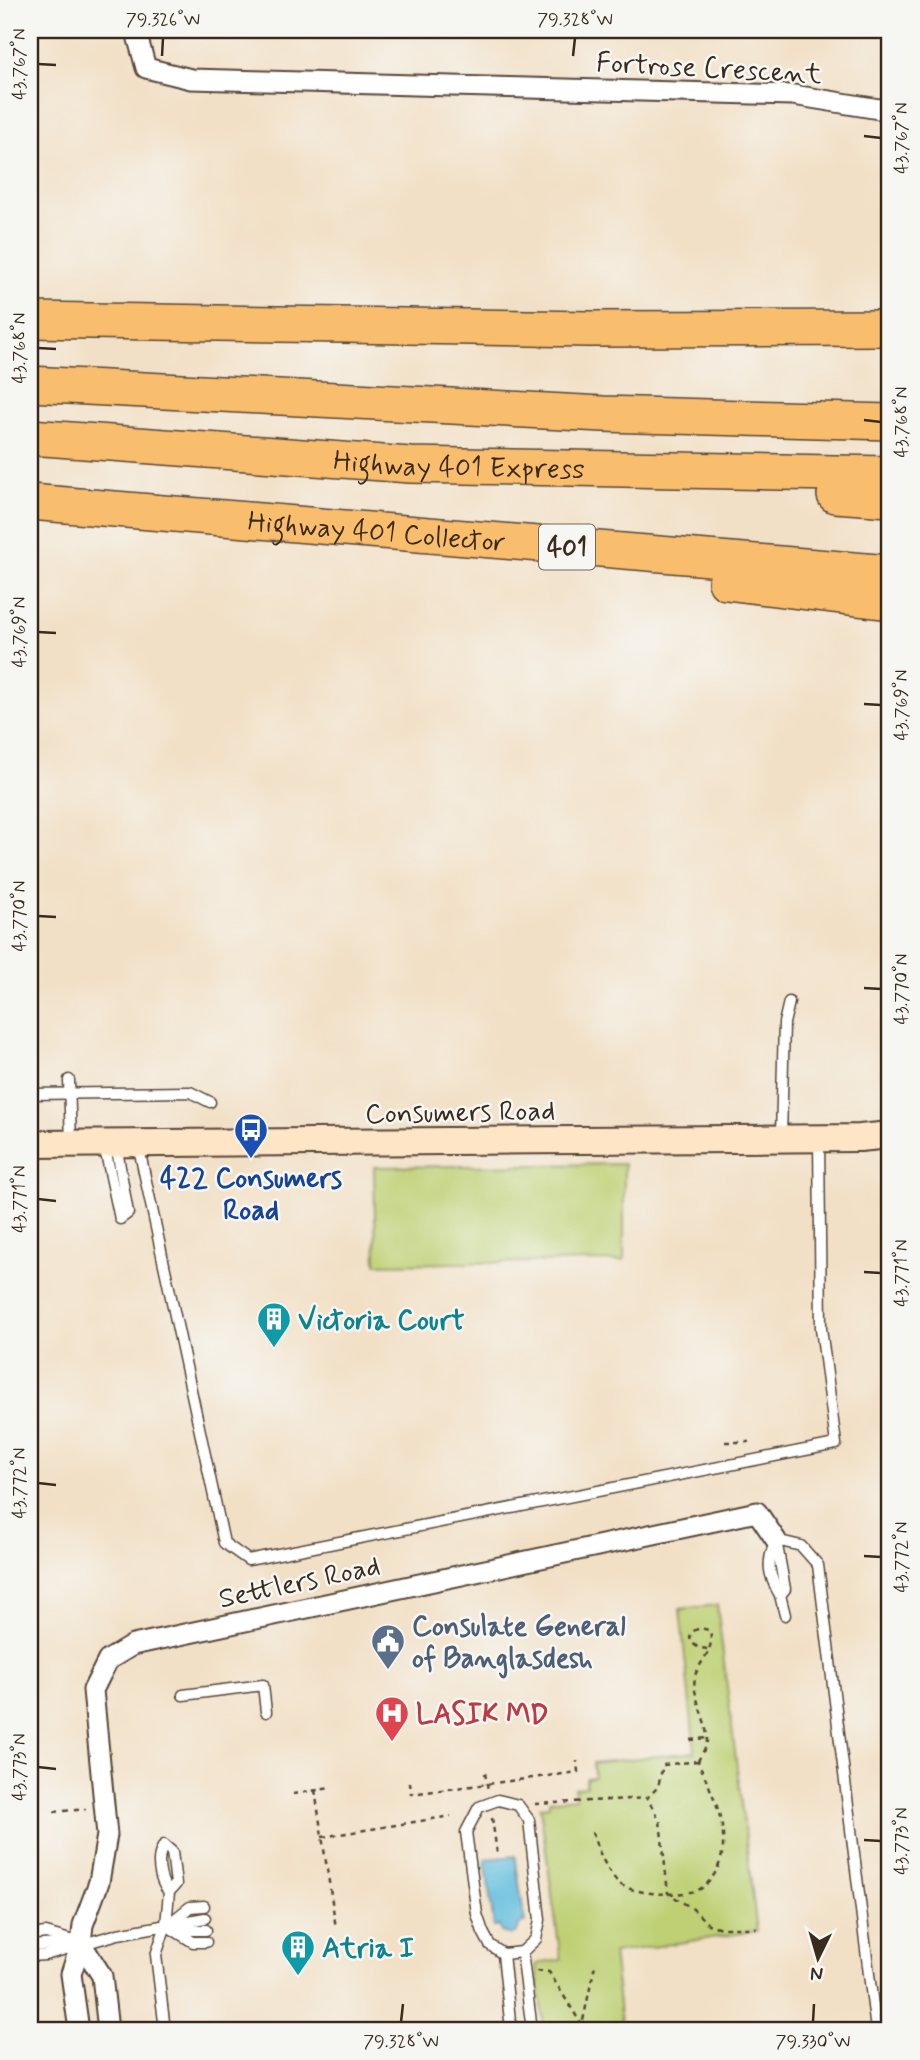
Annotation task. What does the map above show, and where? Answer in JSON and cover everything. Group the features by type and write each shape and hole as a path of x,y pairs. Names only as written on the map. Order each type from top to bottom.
{"highway":[{"path":"30,309 134,322"},
{"path":"30,320 765,330 890,335"},
{"path":"765,330 890,328"},
{"name":"Highway 401 Express","path":"30,384 603,414 890,422"},
{"path":"603,414 890,400"},
{"name":"Highway 401 Express","path":"30,437 410,465 890,474"},
{"path":"410,465 890,499"},
{"name":"Highway 401 Collector","path":"30,502 890,573"},
{"path":"244,521 890,603"}],"street":[{"name":"Fortrose Crescent","path":"138,30 146,68 191,79 793,95 879,109 890,107"},
{"name":"Consumers Road","path":"30,1144 781,1139 890,1135"},
{"name":"Settlers Road","path":"79,2030 71,1974 81,1943 83,1924 99,1882 107,1835 93,1690 108,1660 133,1645 757,1512 776,1540"},
{"path":"81,1943 102,1976 108,2030"}],"lane":[{"path":"781,1139 784,1023 789,1002"},
{"path":"69,1080 71,1144"},
{"path":"30,1094 190,1092 210,1102"},
{"path":"119,1144 224,1543 248,1560 836,1444 821,1328 819,1138"},
{"path":"119,1144 128,1213 120,1219 119,1144"},
{"path":"785,1615 780,1595 772,1580 769,1556 776,1540 802,1546 817,1566 876,2030"},
{"path":"183,1695 263,1685 266,1712"},
{"path":"498,1800 518,1805 529,1820 540,1920 536,1939 522,1952 503,1954 490,1945 477,1914 466,1832 479,1807 498,1800"},
{"path":"165,2030 156,1955 166,1925 169,1892"},
{"path":"166,1925 190,1907 204,1906"},
{"path":"30,1956 46,1955 81,1943 205,1918"},
{"path":"166,1925 206,1930"},
{"path":"166,1925 193,1942 206,1942"},
{"path":"30,1935 46,1933 81,1943"},
{"path":"30,1946 81,1943"},
{"path":"522,1952 533,2030"},
{"path":"503,1954 511,2030"}],"path":[{"path":"736,1436 736,1442"},
{"path":"725,1442 749,1442"},
{"path":"698,1761 707,1743 695,1675 706,1659 712,1637 709,1630 700,1628 693,1631 690,1638 693,1644 708,1649"},
{"path":"690,1740 706,1738"},
{"path":"410,1782 411,1794 461,1788 579,1772 577,1761"},
{"path":"533,1804 647,1798 658,1787 663,1765 698,1761"},
{"path":"592,1832 598,1852 621,1885 650,1893 691,1892 702,1888 719,1867 723,1851 716,1801 698,1761"},
{"path":"293,1794 330,1788"},
{"path":"315,1790 336,1928"},
{"path":"647,1798 660,1821 668,1893"},
{"path":"54,1812 106,1805"},
{"path":"322,1837 452,1816"},
{"path":"668,1893 693,1909 708,1924 721,1928 757,1928"},
{"path":"582,2025 595,1965"},
{"path":"535,1970 549,1972 583,2030"}],"green space":[{"path":"624,1164 624,1261 376,1264 374,1167"},
{"path":"717,1605 757,1931 613,1953 622,2030 544,2030 536,1964 561,1960 540,1807 549,1806 549,1801 576,1798 574,1788 586,1786 586,1778 594,1777 593,1763 695,1752 680,1609"}],"water":[{"path":"515,1856 525,1923 521,1923 516,1933 511,1935 501,1932 499,1926 494,1927 485,1859"}],"place":[{"name":"422 Consumers Road","path":"251,1160"},
{"name":"Victoria Court","path":"274,1349"},
{"name":"Consulate General of Banglasdesh","path":"388,1671"},
{"name":"LASIK MD","path":"392,1743"},
{"name":"Atria I","path":"298,1977"}]}
